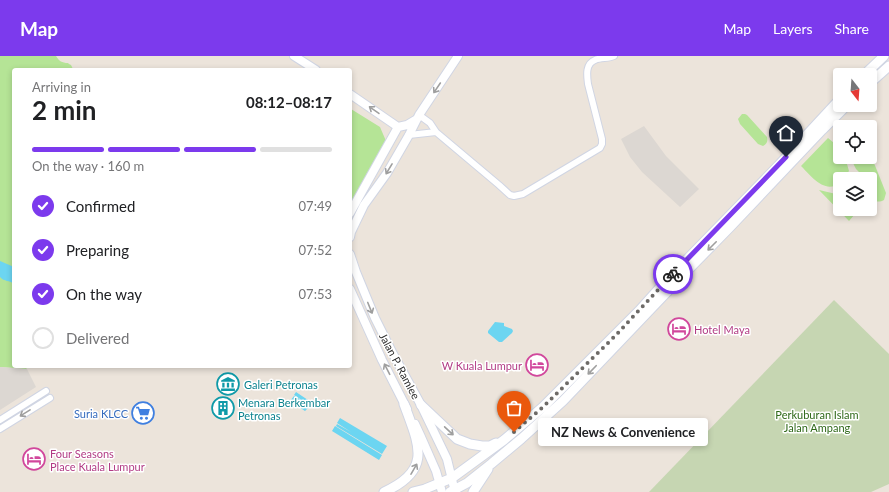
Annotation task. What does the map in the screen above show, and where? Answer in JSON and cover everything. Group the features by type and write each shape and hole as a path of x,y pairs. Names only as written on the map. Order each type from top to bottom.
{"main road":[{"path":"871,68 884,56"},
{"path":"877,77 889,66"},
{"path":"413,492 425,489 440,488 504,440 543,407 619,332 833,107"},
{"path":"453,491 491,464 563,401 840,112"},
{"path":"384,492 394,487 410,475 419,456 416,436 404,404"},
{"path":"421,405 457,438 470,444 490,446 504,440"},
{"path":"473,492 491,464"}],"street":[{"path":"294,56 313,68"},
{"path":"352,230 364,205 387,173 418,117 458,56"},
{"path":"418,117 430,124 436,132 510,195 518,196 600,148 602,139 588,84 587,70 590,64 595,60 611,58 614,56"},
{"path":"352,95 398,127 407,125 418,117"},
{"path":"352,209 398,127"},
{"path":"409,135 436,132"},
{"name":"Jalan P. Ramlee","path":"352,260 375,318 448,459 453,491"},
{"name":"Jalan P. Ramlee","path":"352,293 382,360 421,437 436,471 440,488"},
{"path":"0,420 46,391"},
{"path":"0,429 50,398"}],"green space":[{"path":"0,56 56,56 64,63 71,65 72,68 12,68 12,368 0,367"},
{"path":"352,110 380,127 386,141 352,204"},
{"path":"742,114 747,115 767,137 767,142 763,146 758,144 740,124 738,119"},
{"path":"828,138 833,142 833,164 847,164 849,171 833,172 833,186 829,187 819,183 801,166"},
{"path":"854,164 874,164 886,193 884,200 877,201 877,172 859,172"},
{"path":"819,190 833,193 833,204"},
{"path":"844,216 853,216 849,221"},
{"name":"Perkuburan Islam Jalan Ampang","path":"834,300 889,354 889,484 871,492 649,492"}],"shaded area":[{"path":"644,126 666,156 699,189 680,207 642,172 630,157 621,139"},
{"path":"0,367 27,369 36,387 0,410"}],"water":[{"path":"0,261 12,266 12,283 3,280 0,277"},
{"path":"495,322 504,323 504,326 512,329 513,331 502,342 499,342 488,333"},
{"path":"296,392 311,402 308,407 296,399 308,408 305,411 290,401 294,396 305,402 294,395"},
{"path":"340,418 387,446 382,454 336,426 337,424 351,432 337,423"},
{"path":"335,426 382,455 379,460 332,431"}],"way so far":[{"path":"514,432 543,407 615,336 673,274"}],"place":[{"name":"Hotel Maya","path":"679,329"},
{"name":"W Kuala Lumpur","path":"537,365"},
{"name":"Galeri Petronas","path":"228,384"},
{"name":"Menara Berkembar Petronas","path":"223,408"},
{"name":"Suria KLCC","path":"143,413"},
{"name":"NZ News & Convenience","path":"514,432"},
{"name":"Four Seasons Place Kuala Lumpur","path":"34,459"}],"route":[{"path":"673,274 786,157"}]}
